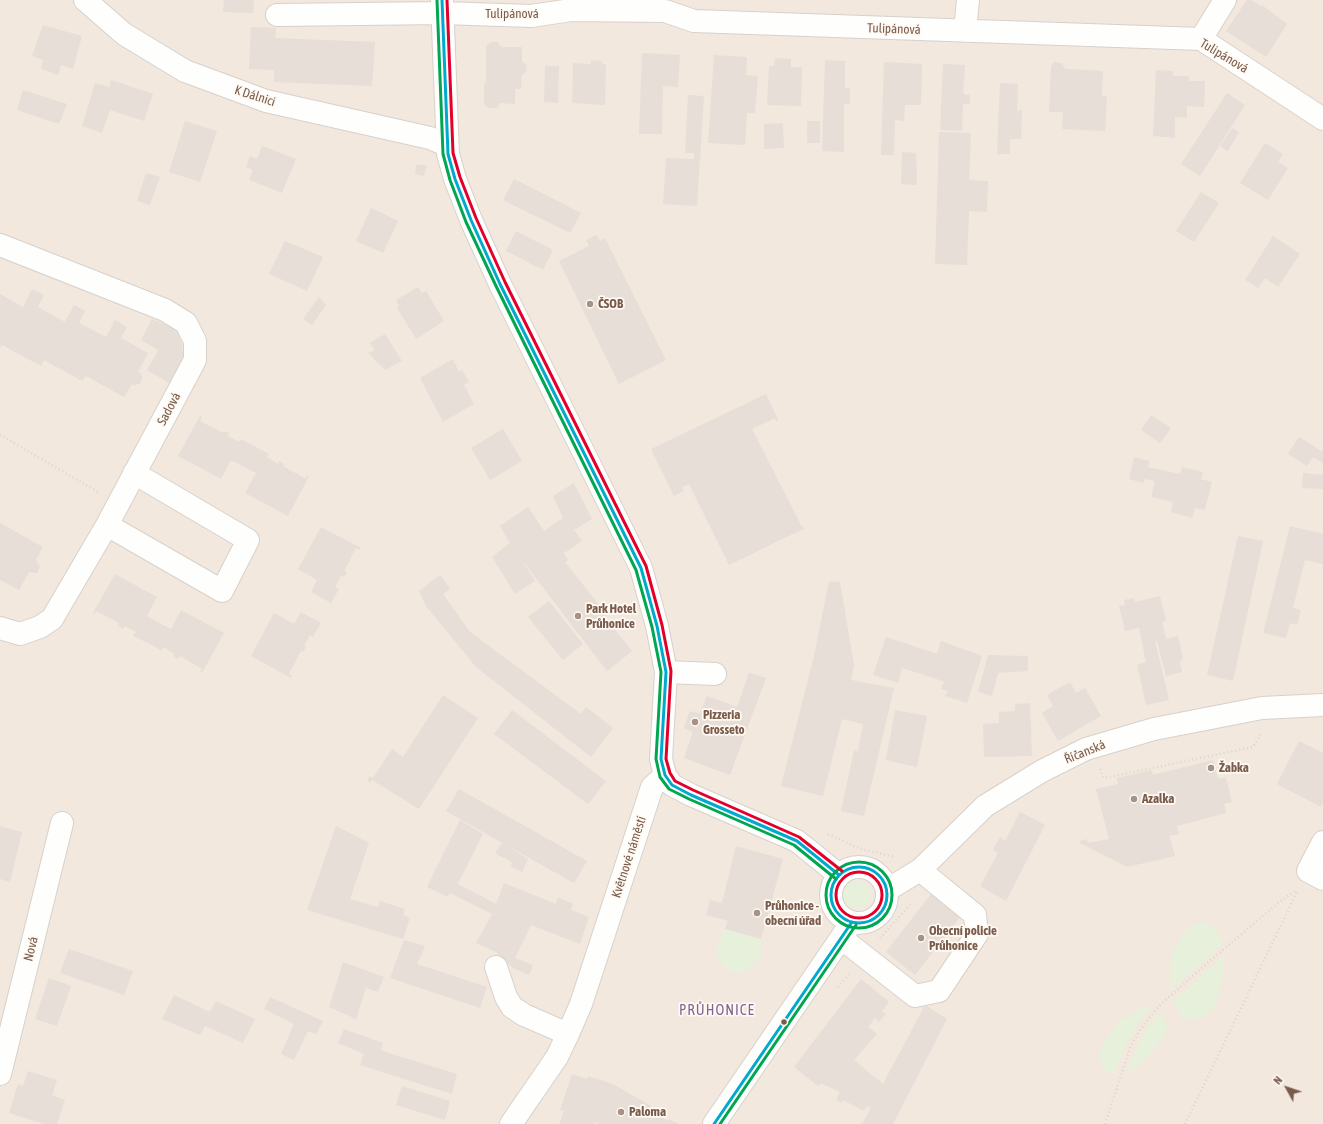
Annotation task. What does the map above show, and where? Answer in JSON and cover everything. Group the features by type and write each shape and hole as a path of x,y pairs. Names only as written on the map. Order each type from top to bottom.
{"street":[{"name":"K Dálnici","path":"85,0 124,34 185,71 266,101 430,138 446,145"},
{"path":"965,31 968,0"},
{"path":"1201,39 1225,0"},
{"path":"442,6 446,145 455,179 500,284 641,568 657,626 666,672 660,759 665,775 672,785 691,795 797,840 839,875"},
{"name":"Tulipánová","path":"277,15 442,6 530,16 572,10 665,11 694,22 1201,39 1323,119"},
{"name":"Sadová","path":"0,245 165,310 186,323 195,341 195,360 107,525 52,619 40,627 20,634 0,628"},
{"path":"107,525 222,591 248,540 134,474"},
{"path":"666,672 715,674"},
{"name":"Říčanská","path":"886,890 926,875 985,806 1042,771 1086,749 1154,729 1262,708 1323,705"},
{"name":"Květnové náměstí","path":"511,1124 557,1057 568,1034 581,1004 652,787 665,775"},
{"name":"Nová","path":"0,1074 62,823"},
{"path":"1323,842 1308,871 1323,880"},
{"path":"714,1124 846,930 879,914 887,898 883,880 877,873 869,868 854,867 839,875 833,883 830,894 832,904 846,930 864,956 915,996 939,991 977,934 975,915 926,875"},
{"path":"496,966 506,997 512,1007 524,1015 568,1034"}],"path":[{"path":"0,435 119,503"},
{"path":"1099,767 1104,778 1253,747 1266,727"},
{"path":"834,992 864,956 926,875"},
{"path":"1105,1124 1130,1048 1146,1022 1160,1006 1203,967 1278,903 1300,888 1184,1124"}],"shaded area":[{"path":"0,0 1323,0 1323,1124 0,1124"}],"green space":[{"path":"857,881 867,885 871,895 867,905 857,909 847,905 843,895 847,885"},
{"path":"1197,923 1208,923 1218,930 1223,944 1171,990 1170,968 1173,951 1184,932"},
{"path":"725,929 761,939 762,950 757,964 743,973 727,970 716,956 718,942"},
{"path":"1224,955 1223,978 1215,1008 1203,1017 1194,1020 1185,1019 1179,1013 1173,1001"},
{"path":"1145,1006 1153,1007 1138,1024 1127,1042 1115,1074 1105,1071 1101,1064 1100,1054 1105,1040 1118,1023"},
{"path":"1161,1012 1167,1026 1164,1037 1144,1061 1126,1075 1136,1047 1149,1026"}],"building":[{"path":"224,0 254,0 253,13 223,12"},
{"path":"1247,0 1251,0 1261,6 1262,5 1287,24 1266,57 1226,31"},
{"path":"43,25 82,36 73,69 61,65 58,75 41,69 43,60 32,56"},
{"path":"251,27 276,28 275,38 375,42 372,86 274,82 274,70 249,69"},
{"path":"491,42 498,42 501,47 522,47 522,62 527,65 526,72 522,75 521,89 515,89 515,104 500,103 497,108 488,108 484,103 484,83 486,83 486,46"},
{"path":"642,53 680,55 678,87 663,86 662,134 639,134"},
{"path":"714,55 747,57 746,75 758,76 755,113 747,113 745,145 708,143"},
{"path":"775,58 791,59 791,67 802,67 801,106 767,105 769,66 774,66"},
{"path":"591,60 602,61 602,64 606,64 605,105 572,103 573,63 591,64"},
{"path":"825,60 845,61 845,88 850,88 850,104 844,104 844,152 822,151"},
{"path":"884,62 922,64 921,105 905,105 904,121 895,120 894,155 881,155"},
{"path":"1054,62 1062,63 1065,69 1103,71 1102,96 1107,96 1105,131 1062,129 1063,112 1049,112 1051,67"},
{"path":"943,64 965,65 963,94 970,95 970,104 963,104 962,131 940,130"},
{"path":"545,66 559,66 558,103 544,102"},
{"path":"1156,70 1173,71 1173,76 1189,76 1189,81 1205,81 1204,107 1187,106 1187,118 1175,117 1175,138 1153,136"},
{"path":"111,80 153,94 144,121 110,110 102,133 82,126 95,83 109,87"},
{"path":"1000,83 1018,84 1017,111 1022,110 1021,139 1010,139 1010,154 997,154"},
{"path":"23,90 67,104 59,124 17,110"},
{"path":"1227,93 1245,105 1200,176 1181,164"},
{"path":"688,95 704,96 697,206 663,204 666,158 694,159 694,153 685,153"},
{"path":"185,121 217,131 200,182 169,172"},
{"path":"807,121 820,121 820,143 807,143"},
{"path":"783,123 784,148 764,149 764,124"},
{"path":"1232,128 1239,132 1228,151 1220,146"},
{"path":"939,132 971,133 969,180 988,181 987,212 969,211 967,265 935,264"},
{"path":"1265,143 1283,154 1278,162 1288,168 1268,200 1240,183"},
{"path":"262,146 296,159 282,193 249,180 253,170 246,167 250,156 257,159"},
{"path":"902,152 916,153 917,185 901,184"},
{"path":"416,165 427,165 424,176 415,174"},
{"path":"146,173 160,177 150,205 137,201"},
{"path":"514,179 581,213 570,233 503,200"},
{"path":"1201,192 1219,203 1194,242 1176,231"},
{"path":"371,208 398,221 383,253 356,241"},
{"path":"516,231 553,250 543,270 506,251"},
{"path":"596,235 600,241 605,238 666,360 619,384 559,261 589,246 586,240"},
{"path":"1273,236 1300,254 1278,287 1265,278 1258,288 1245,280"},
{"path":"285,241 323,257 307,291 269,274"},
{"path":"418,287 422,293 426,291 444,321 416,339 397,308 399,306 396,300"},
{"path":"32,289 44,295 38,307 65,322 74,305 85,311 79,323 106,337 115,320 127,327 121,338 148,353 138,372 141,373 142,379 140,384 132,384 124,397 86,376 82,381 44,360 41,366 2,345 0,349 0,294 23,307"},
{"path":"319,297 326,305 312,325 303,319"},
{"path":"152,319 171,327 178,334 182,344 183,355 180,364 169,383 147,370 157,353 157,349 141,340"},
{"path":"385,334 402,361 385,370 368,353 375,350 370,343"},
{"path":"453,359 459,372 462,370 469,382 464,385 474,404 443,422 420,378"},
{"path":"766,394 778,420 776,421 775,418 752,429 802,527 805,528 729,565 689,484 682,487 684,491 674,496 651,449"},
{"path":"1151,415 1171,428 1160,443 1141,430"},
{"path":"200,416 202,417 200,421 223,433 224,431 229,433 228,436 239,442 241,439 269,454 267,457 278,464 279,461 284,464 283,466 306,479 307,475 309,476 288,516 245,493 256,473 231,460 221,479 178,456"},
{"path":"503,429 522,461 490,480 471,448"},
{"path":"1299,437 1323,452 1323,463 1313,457 1307,466 1288,454"},
{"path":"1134,457 1149,461 1148,467 1180,474 1182,467 1203,472 1201,479 1212,482 1205,510 1195,508 1192,518 1171,512 1173,502 1151,497 1155,481 1145,479 1143,483 1129,479"},
{"path":"1303,473 1323,475 1323,489 1302,488"},
{"path":"574,483 592,519 574,530 582,541 564,553 568,560 565,562 607,615 605,617 632,651 607,671 522,560 535,581 515,594 492,557 510,543 500,526 528,507 544,531 563,518 553,496"},
{"path":"0,523 43,547 36,560 40,566 37,573 29,572 19,590 0,580"},
{"path":"1290,526 1323,534 1323,564 1305,560 1293,608 1301,610 1297,625 1290,623 1286,638 1263,633"},
{"path":"321,527 361,548 360,550 356,548 344,571 347,572 344,577 341,576 335,587 339,589 331,603 311,592 317,580 298,569"},
{"path":"1238,536 1263,541 1233,681 1207,675"},
{"path":"115,574 157,597 147,616 159,623 171,629 181,610 224,633 202,673 200,672 202,669 180,656 178,659 173,656 175,654 163,647 162,651 133,636 136,632 124,626 123,629 118,626 119,623 96,611 95,614 93,613"},
{"path":"440,575 450,589 443,594 470,632 581,714 586,707 613,728 591,757 476,667 426,606 419,591"},
{"path":"829,581 840,582 854,665 851,680 894,688 864,816 841,811 854,750 858,751 863,724 842,719 823,796 781,786 814,656"},
{"path":"1160,596 1166,621 1162,622 1166,639 1178,636 1183,658 1180,663 1182,672 1166,676 1157,641 1155,641 1169,700 1146,705 1137,665 1146,662 1139,628 1125,631 1119,606 1125,605 1124,600 1134,598 1135,602"},
{"path":"549,601 583,644 563,660 528,617"},
{"path":"301,612 321,623 313,637 310,635 304,646 306,647 303,652 301,651 289,674 292,676 291,678 251,656 274,613 294,624"},
{"path":"886,637 937,654 941,641 982,656 967,703 945,696 948,691 941,689 944,682 955,685 902,668 898,683 873,675"},
{"path":"988,655 1028,656 1028,671 998,673 992,696 978,692"},
{"path":"749,673 766,678 730,775 684,758 693,732 684,728 690,711 700,714 707,696 737,707"},
{"path":"1070,682 1076,693 1085,688 1101,716 1058,741 1042,713 1053,706 1047,695"},
{"path":"443,695 478,718 419,809 372,780 370,783 367,780 370,776 373,778 392,749 403,757"},
{"path":"1030,703 1032,756 984,757 983,724 999,723 999,712 1015,711 1015,704"},
{"path":"512,710 606,781 588,804 494,734"},
{"path":"895,710 927,716 917,767 886,760"},
{"path":"1299,741 1323,753 1323,802 1321,807 1277,784"},
{"path":"1213,760 1218,779 1226,777 1232,802 1224,804 1226,813 1177,826 1179,834 1169,836 1175,856 1127,867 1080,843 1080,841 1087,839 1088,843 1109,839 1096,789 1118,784 1117,778 1152,770 1153,775"},
{"path":"459,789 587,861 574,883 506,845 528,859 522,872 510,866 513,863 495,853 502,843 446,811"},
{"path":"1020,812 1045,825 1006,901 980,886 998,853 993,850 1000,837 1005,841"},
{"path":"460,820 483,834 458,884 496,904 504,883 556,904 558,897 573,904 571,910 589,917 580,944 531,925 515,958 533,965 529,975 513,968 496,952 476,943 492,914 450,893 447,897 427,887"},
{"path":"0,826 22,832 10,882 0,879"},
{"path":"336,826 369,843 350,899 378,907 380,901 405,909 403,915 410,918 403,939 307,910"},
{"path":"736,846 783,859 761,939 725,929 728,921 706,915 710,900 722,903"},
{"name":"Obecní policie Průhonice","path":"931,894 960,917 915,975 886,952"},
{"path":"404,940 425,946 417,964 487,987 480,1008 390,978"},
{"path":"69,949 133,971 124,995 60,973"},
{"path":"343,962 384,977 378,992 366,988 356,1019 329,1007"},
{"path":"49,978 71,986 57,1026 35,1019"},
{"path":"861,979 889,1002 882,1011 886,1014 879,1022 875,1018 868,1027 877,1034 854,1060 883,1084 925,1005 947,1019 893,1124 862,1124 871,1108 867,1106 864,1111 843,1100 842,1103 836,1100 840,1092 821,1083 818,1086 794,1067"},
{"path":"174,995 210,1012 216,1001 255,1019 243,1043 205,1026 200,1035 162,1019"},
{"path":"270,997 323,1021 316,1034 308,1031 294,1060 281,1054 294,1024 264,1009"},
{"path":"344,1029 383,1043 381,1050 457,1074 452,1094 360,1065 364,1054 338,1043"},
{"path":"28,1071 57,1080 52,1095 65,1100 57,1124 44,1124 9,1113 18,1084 23,1086"},
{"path":"572,1074 587,1079 588,1076 613,1084 651,1106 648,1110 668,1121 669,1119 679,1124 599,1124 594,1122 593,1124 559,1124 564,1111 560,1110"},
{"path":"402,1086 450,1101 445,1120 396,1105"}],"transit line":[{"path":"437,0 443,154 450,180 466,222 496,286 636,570 652,627 661,672 656,759 660,777 669,789 794,845 836,879"},
{"path":"442,0 448,154 455,179 471,220 500,284 641,568 657,626 666,672 661,759 665,775 672,785 691,795 797,841 839,875"},
{"path":"447,0 453,153 460,177 476,218 505,282 646,566 662,625 671,671 666,759 670,773 675,781 693,790 799,837 842,871"},
{"path":"859,862 872,865 882,872 889,882 892,895 889,908 882,918 872,925 859,928 846,925 836,918 829,908 826,895 829,882 836,872 846,865 859,862"},
{"path":"859,867 870,869 879,875 885,884 887,895 885,906 879,915 870,921 859,923 848,921 839,915 833,906 831,895 833,884 839,875 848,869 859,867"},
{"path":"855,872 863,872 872,876 878,882 882,895 878,908 872,914 863,918 855,918 846,914 840,908 836,899 836,891 840,882 846,876 855,872"},
{"path":"714,1124 852,922"},
{"path":"720,1124 856,925"}],"place":[{"name":"ČSOB","path":"590,304"},
{"name":"Park Hotel Průhonice","path":"578,616"},
{"name":"Pizzeria Grosseto","path":"695,722"},
{"name":"Žabka","path":"1211,768"},
{"name":"Azalka","path":"1134,799"},
{"name":"Průhonice - obecní úřad","path":"757,913"},
{"name":"Obecní policie Průhonice","path":"921,938"},
{"name":"Paloma","path":"621,1112"}],"district":[{"name":"PRŮHONICE","path":"717,1010"}]}
